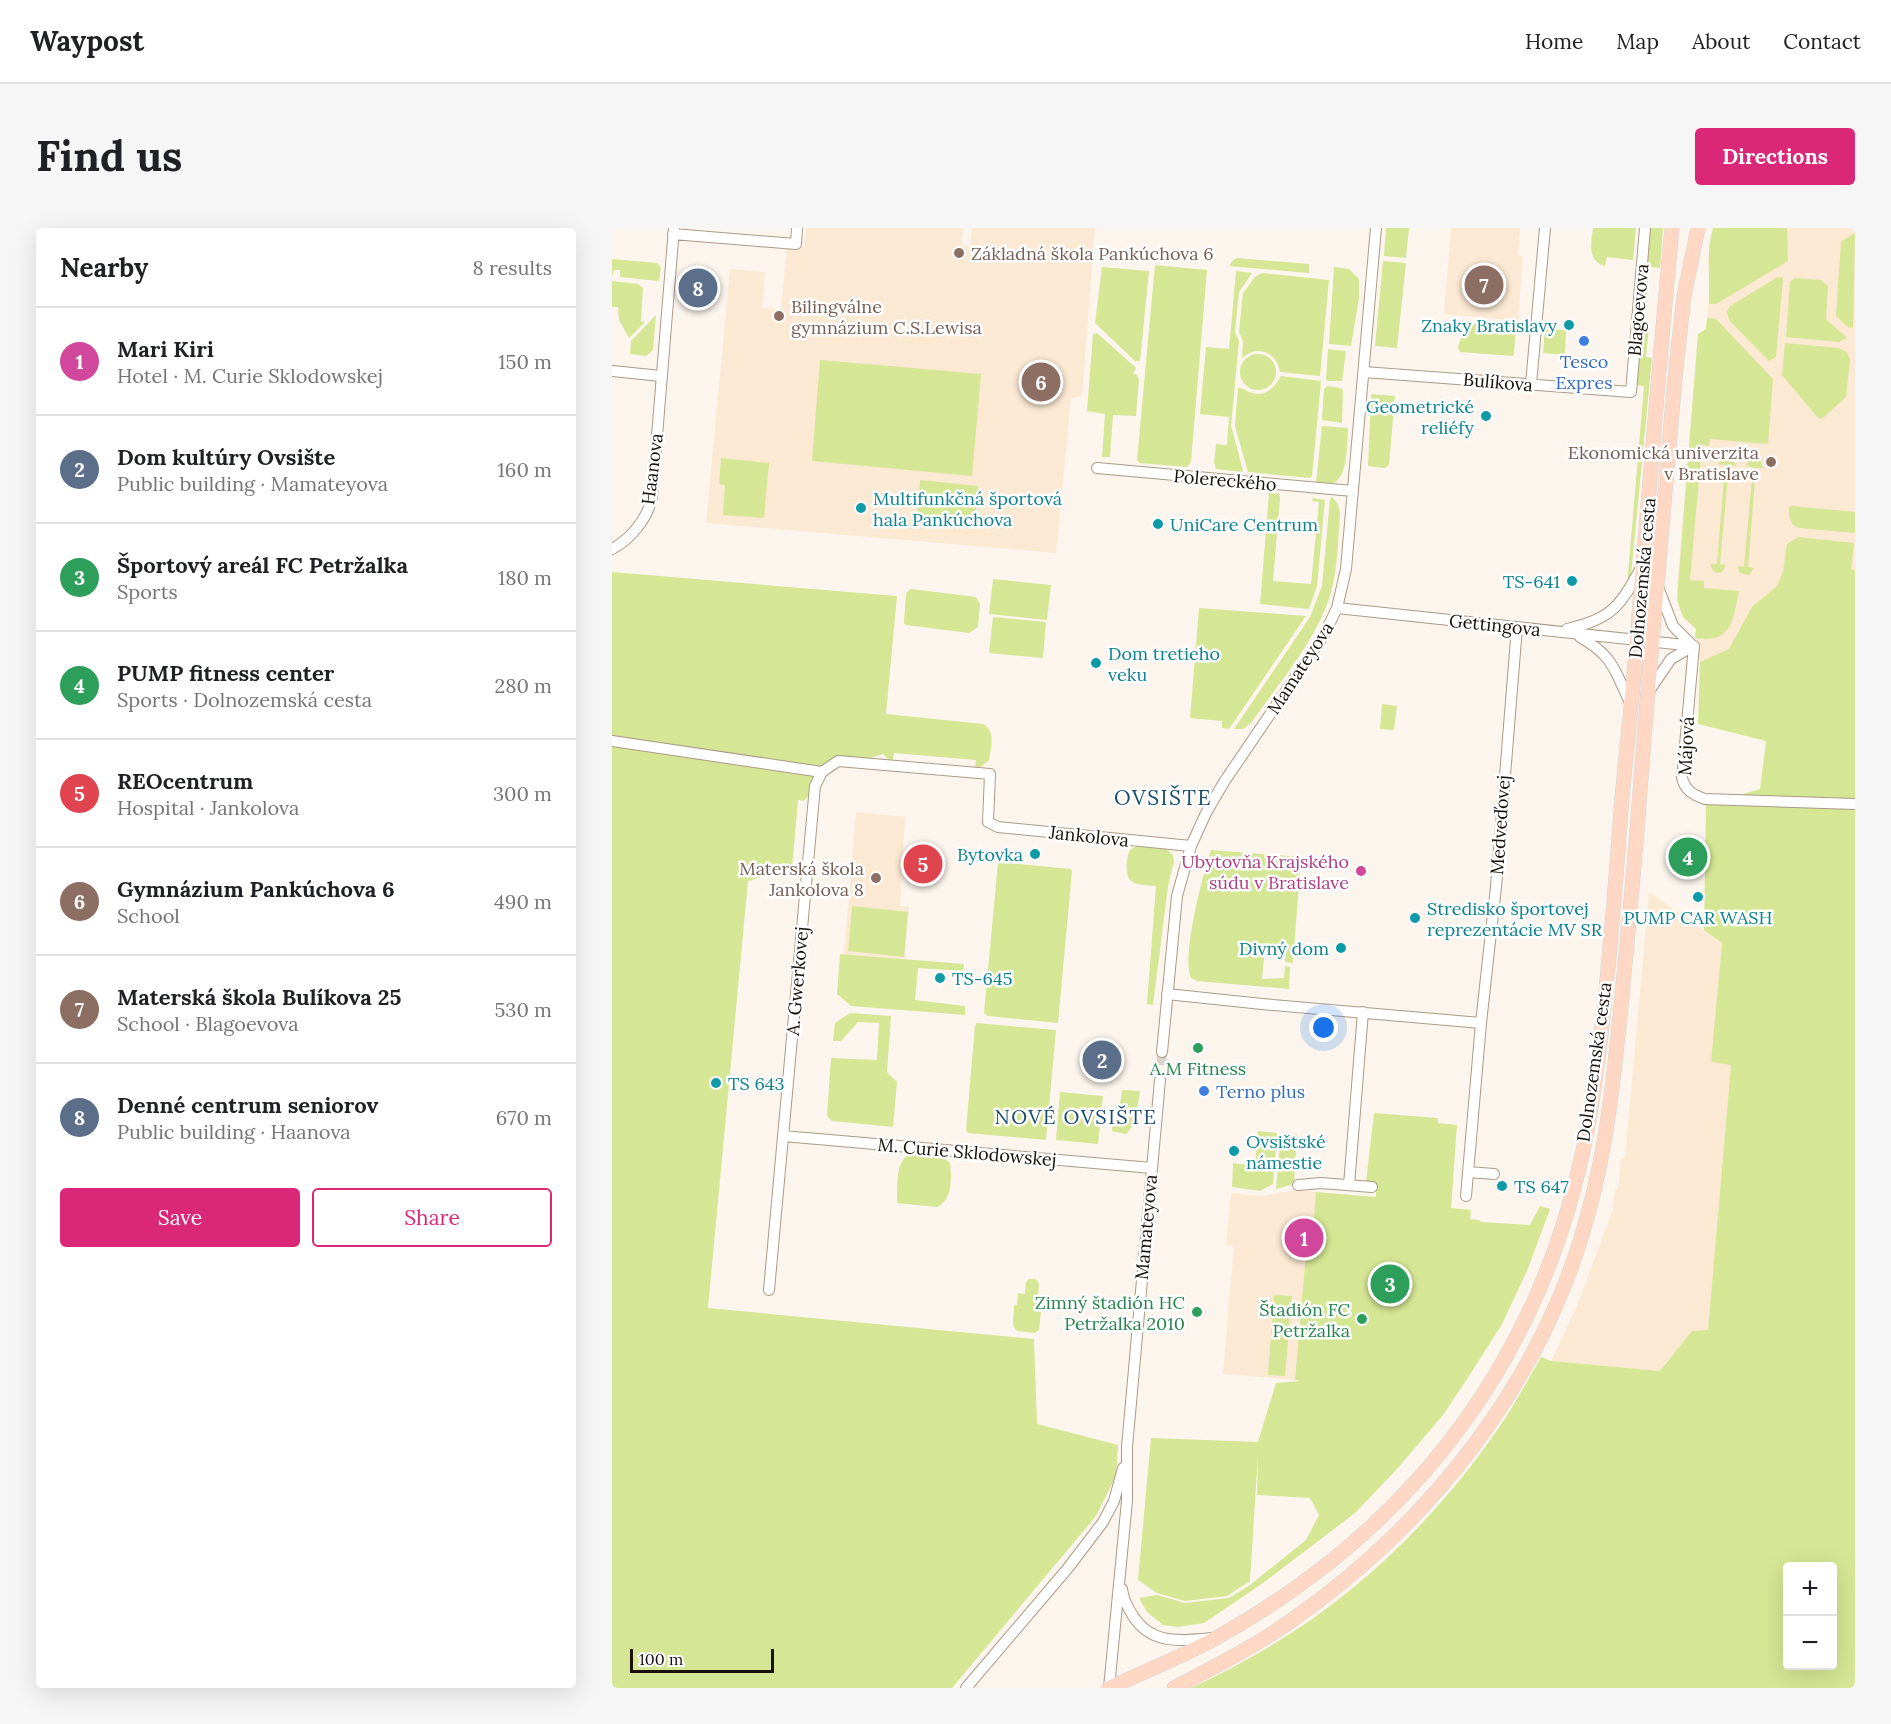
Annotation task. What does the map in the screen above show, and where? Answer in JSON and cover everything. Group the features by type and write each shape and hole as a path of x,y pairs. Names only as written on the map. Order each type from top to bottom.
{"main road":[{"name":"Dolnozemská cesta","path":"1109,1688 1217,1637 1268,1606 1330,1562 1390,1509 1418,1480 1462,1424 1499,1369 1527,1320 1550,1264 1567,1213 1591,1110 1610,941 1672,228"},
{"name":"Dolnozemská cesta","path":"1174,1688 1229,1659 1285,1625 1333,1590 1387,1544 1442,1485 1477,1442 1517,1380 1546,1326 1580,1240 1593,1196 1608,1123 1632,889 1684,296 1698,228"}],"street":[{"name":"Haanova","path":"612,549 635,530 644,518 651,502 673,231 796,244 797,228"},
{"name":"Mamateyova","path":"1162,1052 1177,896 1191,846 1219,790 1324,635 1338,608 1344,580 1353,491 1376,228"},
{"path":"1531,384 1545,228"},
{"name":"Blagoevova","path":"1631,392 1645,228"},
{"path":"612,371 661,376"},
{"name":"Bulíkova","path":"1364,372 1631,392"},
{"name":"Polereckého","path":"1097,468 1353,491"},
{"path":"1558,631 1589,624 1609,613 1623,599 1642,565"},
{"path":"1658,587 1673,626 1693,646"},
{"name":"Gettingova","path":"1338,608 1653,643"},
{"name":"Medveďovej","path":"1466,1196 1496,887 1517,627"},
{"path":"1575,633 1602,651 1609,659 1631,704"},
{"path":"1653,643 1693,646"},
{"path":"1648,693 1671,659 1693,646"},
{"name":"Májová","path":"1693,646 1682,778 1684,786 1689,791 1705,799 1855,804"},
{"path":"612,741 822,772"},
{"name":"Jankolova","path":"822,772 838,761 990,774 988,822 998,827 1191,846"},
{"name":"A. Gwerkovej","path":"769,1290 815,786 822,772"},
{"path":"1167,994 1481,1023"},
{"path":"1349,1185 1363,1012"},
{"name":"Mamateyova","path":"1109,1688 1127,1501 1127,1447 1160,1080"},
{"name":"M. Curie Sklodowskej","path":"783,1137 1152,1168"},
{"path":"1468,1172 1494,1174"},
{"path":"1298,1185 1321,1183 1372,1187"},
{"name":"Mamateyova","path":"966,1688 1068,1568 1103,1522 1118,1490 1127,1447"},
{"path":"1120,1574 1123,1594 1128,1606 1137,1622 1152,1635 1175,1641 1217,1637"}],"shaded area":[{"path":"806,228 963,228 961,245 970,246 972,228 1095,228 1082,396 1071,398 1056,553 706,523 730,269 765,272 762,308 781,310 787,246 804,247"},
{"path":"1451,228 1520,228 1518,255 1523,256 1518,321 1444,314"},
{"name":"Ekonomická univerzita v Bratislave","path":"1713,228 1855,228 1855,682 1700,662 1696,629 1688,623 1679,609 1677,590 1698,334 1706,329 1711,273 1708,268 1709,244"},
{"name":"Materská škola Jankolova 8","path":"856,812 905,817 900,906 909,907 905,959 844,954"},
{"path":"1649,892 1722,943 1711,1062 1731,1065 1708,1331 1672,1355 1660,1371 1551,1361 1577,1306 1613,1209 1621,1159 1625,1158"},
{"path":"1299,1190 1316,1192 1312,1245 1305,1264 1295,1380 1223,1374 1234,1246 1226,1245 1231,1193 1262,1196"}],"green space":[{"path":"1386,228 1409,228 1406,258 1384,256"},
{"path":"1593,228 1636,228 1633,260 1607,257 1605,266 1599,264 1592,251"},
{"path":"1649,228 1663,228 1660,268 1649,267 1644,327 1649,327 1646,357 1652,358 1631,575 1627,586 1644,386 1636,385"},
{"path":"1713,228 1787,228 1788,261 1716,304 1709,304 1709,257"},
{"path":"1855,233 1853,327 1849,328 1836,316 1841,241"},
{"path":"1237,258 1309,264 1309,273 1229,266"},
{"path":"612,259 657,263 661,267 659,281 620,277 620,270 614,270 612,277"},
{"path":"1383,261 1406,263 1397,348 1375,346"},
{"path":"1155,265 1207,270 1191,462 1187,467 1139,463 1137,460"},
{"path":"1102,267 1149,271 1140,361 1135,361 1095,323"},
{"path":"1334,267 1349,269 1359,279 1359,298 1351,346 1329,344"},
{"path":"1236,271 1252,273 1239,292 1235,332 1239,341 1231,426 1242,472 1216,469 1214,462 1216,444 1227,445 1229,417 1200,414 1206,347 1229,349"},
{"path":"1262,273 1329,280 1320,376 1280,372 1275,359 1266,352 1254,351 1242,358 1243,341 1239,332 1243,293 1255,277"},
{"path":"1778,277 1783,278 1776,357 1769,361 1729,320 1727,312 1730,306"},
{"path":"1795,278 1821,280 1828,286 1826,319 1847,338 1839,342 1786,337 1790,282"},
{"path":"612,281 638,284 643,288 641,321 645,322 629,338 619,320 618,307 612,307"},
{"path":"656,315 653,350 646,356 630,354 631,341"},
{"path":"1707,318 1716,319 1773,379 1768,444 1710,439 1709,446 1702,445 1690,580 1704,581 1704,588 1739,591 1729,628 1717,637 1707,639 1695,638 1696,629 1683,617 1677,600 1698,334 1706,329"},
{"path":"1477,322 1516,325 1513,356 1460,352 1458,348 1463,336"},
{"path":"1545,329 1566,330 1565,355 1543,353"},
{"path":"1097,333 1136,368 1133,374 1136,374 1139,379 1136,416 1113,415 1110,457 1102,457 1105,414 1087,411 1093,334"},
{"path":"1785,343 1839,348 1847,352 1850,360 1846,397 1820,419 1782,375"},
{"path":"1328,349 1346,351 1342,381 1326,379"},
{"path":"1258,354 1271,359 1276,372 1271,385 1258,390 1245,385 1240,372 1245,359"},
{"path":"820,360 981,374 972,476 812,461"},
{"path":"1281,376 1321,381 1310,478 1248,472 1235,426 1238,388 1262,394 1273,387"},
{"path":"1327,386 1343,390 1342,423 1322,420 1324,389"},
{"path":"1371,394 1395,396 1389,465 1385,468 1368,466"},
{"path":"1322,426 1348,428 1345,466 1339,478 1328,484 1316,483"},
{"path":"1723,457 1732,457 1736,466 1729,465 1720,564 1726,565 1722,572 1717,573 1713,571 1710,564 1717,564 1725,465 1718,464"},
{"path":"721,458 769,463 764,518 723,515 725,485 719,484"},
{"path":"1755,458 1760,460 1763,468 1756,468 1748,567 1754,568 1749,575 1740,573 1737,566 1744,567 1753,467 1745,466"},
{"path":"920,480 978,486 975,521 917,515"},
{"path":"1269,493 1279,494 1280,498 1273,581 1311,584 1319,502 1312,501 1313,498 1325,500 1317,586 1309,609 1260,604"},
{"path":"1332,497 1338,504 1340,513 1335,573 1331,592 1318,625 1297,660 1251,723 1243,729 1234,729 1310,617 1322,586"},
{"path":"1789,507 1855,512 1855,533 1799,528 1793,525 1789,517"},
{"path":"1798,537 1854,543 1851,569 1855,570 1855,1688 1191,1688 1283,1639 1320,1614 1389,1557 1450,1492 1478,1456 1509,1412 1541,1357 1551,1361 1660,1371 1692,1331 1708,1330 1731,1065 1711,1062 1722,943 1704,930 1706,805 1760,789 1766,741 1698,724 1700,662 1729,649 1752,607 1777,586 1783,572 1787,544"},
{"path":"612,572 897,596 886,714 983,724 990,731 989,760 981,767 975,767 976,760 894,753 893,760 883,754 833,769 804,801 798,800 792,868 748,881 708,1308 1034,1339 1037,1424 1118,1445 1116,1476 1096,1516 952,1688 612,1688"},
{"path":"993,579 1051,585 1047,620 989,614"},
{"path":"911,589 976,597 980,604 978,627 969,633 906,625 904,623 906,593"},
{"path":"1199,608 1306,616 1229,729 1222,728 1222,721 1190,718"},
{"path":"993,617 1046,622 1043,658 989,653"},
{"path":"1382,704 1397,706 1394,730 1380,729"},
{"path":"1137,846 1165,848 1173,855 1174,861 1168,886 1153,1005 1147,1004 1156,886 1136,884 1129,879 1128,855"},
{"path":"1211,850 1301,857 1293,963 1285,962 1286,946 1276,945 1275,948 1265,948 1262,979 1284,978 1285,966 1290,967 1289,989 1197,981 1191,978 1189,953 1191,935"},
{"path":"998,862 1071,869 1072,871 1058,1023 988,1016 984,1013"},
{"path":"852,906 908,912 904,957 848,951"},
{"path":"840,954 964,964 963,971 918,968 915,1000 965,1006 965,1015 851,1006 837,994"},
{"path":"850,1013 891,1016 887,1072 897,1082 893,1127 832,1121 827,1116 831,1058 877,1060 879,1023 858,1022 841,1041 833,1041 835,1023"},
{"path":"977,1023 1056,1030 1046,1140 968,1133 966,1130"},
{"path":"1122,1090 1140,1091 1135,1120 1126,1134 1112,1131 1113,1118 1118,1118"},
{"path":"1060,1092 1103,1096 1098,1144 1056,1140"},
{"path":"1374,1113 1438,1118 1438,1123 1457,1125 1451,1208 1471,1210 1470,1219 1481,1222 1530,1225 1540,1206 1550,1209 1527,1271 1502,1324 1443,1415 1397,1469 1355,1513 1263,1583 1204,1623 1178,1627 1163,1625 1147,1612 1139,1598 1157,1595 1185,1603 1229,1598 1250,1585 1306,1540 1319,1515 1310,1498 1257,1495 1258,1454 1250,1581 1227,1596 1185,1601 1157,1593 1138,1580 1151,1438 1258,1442 1276,1383 1300,1381 1295,1380 1305,1264 1312,1245 1316,1192 1376,1197 1376,1183 1366,1182"},
{"path":"1258,1131 1277,1133 1273,1184 1260,1191 1232,1187 1233,1163 1255,1166"},
{"path":"1281,1133 1297,1134 1294,1184 1276,1189"},
{"path":"912,1153 941,1156 950,1163 951,1182 948,1194 946,1200 937,1207 897,1203 897,1182 902,1161"},
{"path":"1029,1279 1036,1279 1039,1284 1038,1295 1042,1301 1039,1330 1035,1333 1017,1331 1013,1326 1014,1305 1017,1305 1018,1293 1025,1294 1026,1282"},
{"path":"1274,1295 1292,1296 1285,1376 1268,1375"}],"tunnel":[{"path":"1160,1080 1162,1052"}],"place":[{"name":"Základná škola Pankúchova 6","path":"959,253"},
{"name":"Materská škola Bulíkova 25","path":"1484,285"},
{"name":"Denné centrum seniorov","path":"698,288"},
{"name":"Bilingválne gymnázium C.S.Lewisa","path":"779,316"},
{"name":"Znaky Bratislavy","path":"1569,325"},
{"name":"Tesco Expres","path":"1584,341"},
{"name":"Gymnázium Pankúchova 6","path":"1041,382"},
{"name":"Geometrické reliéfy","path":"1486,416"},
{"name":"Ekonomická univerzita v Bratislave","path":"1771,462"},
{"name":"Multifunkčná športová hala Pankúchova","path":"861,508"},
{"name":"UniCare Centrum","path":"1158,524"},
{"name":"TS-641","path":"1572,581"},
{"name":"Dom tretieho veku","path":"1096,663"},
{"name":"Bytovka","path":"1035,854"},
{"name":"PUMP fitness center","path":"1688,857"},
{"name":"REOcentrum","path":"923,864"},
{"name":"Ubytovňa Krajského súdu v Bratislave","path":"1361,871"},
{"name":"Materská škola Jankolova 8","path":"876,878"},
{"name":"PUMP CAR WASH","path":"1698,897"},
{"name":"Stredisko športovej reprezentácie MV SR","path":"1415,918"},
{"name":"Divný dom","path":"1341,948"},
{"name":"TS-645","path":"940,978"},
{"name":"A.M Fitness","path":"1198,1048"},
{"name":"Dom kultúry Ovsište","path":"1102,1060"},
{"name":"TS 643","path":"716,1083"},
{"name":"Terno plus","path":"1204,1091"},
{"name":"Ovsištské námestie","path":"1234,1151"},
{"name":"TS 647","path":"1502,1186"},
{"name":"Mari Kiri","path":"1304,1238"},
{"name":"Športový areál FC Petržalka","path":"1390,1284"},
{"name":"Zimný štadión HC Petržalka 2010","path":"1197,1312"},
{"name":"Štadión FC Petržalka","path":"1362,1319"}],"district":[{"name":"OVSIŠTE","path":"1163,797"},
{"name":"NOVÉ OVSIŠTE","path":"1076,1116"}]}
